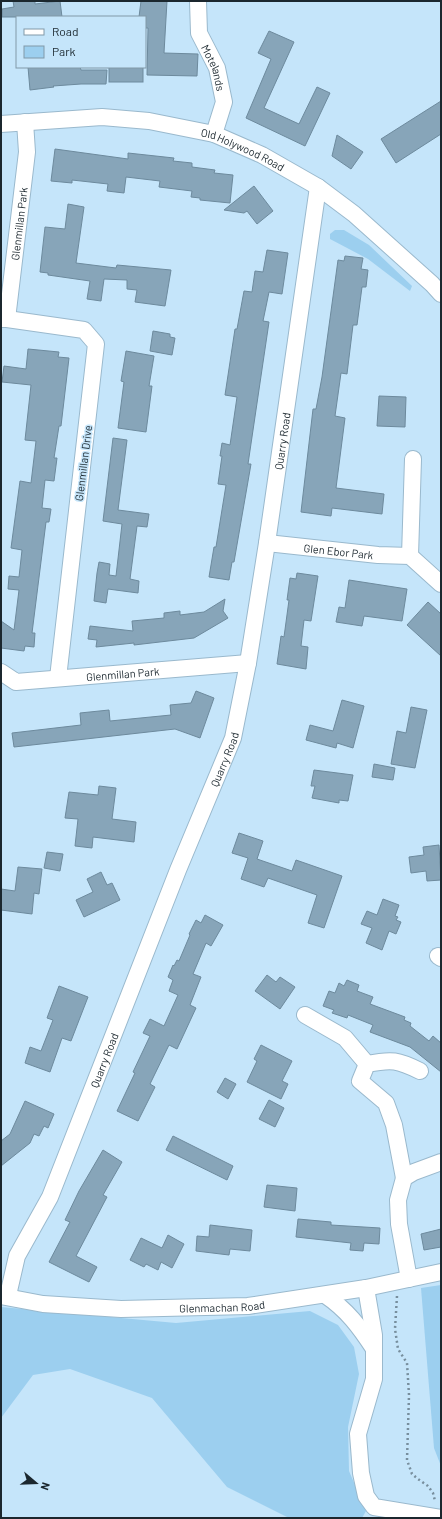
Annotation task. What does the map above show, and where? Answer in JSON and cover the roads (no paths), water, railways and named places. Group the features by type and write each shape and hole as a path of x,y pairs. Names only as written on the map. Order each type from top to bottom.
{"street":[{"name":"Motelands","path":"198,1 199,33 217,68 224,102 214,134"},
{"name":"Old Holywood Road","path":"1,124 102,118 149,121 214,134 262,155 318,187 354,214 438,286"},
{"name":"Glenmillan Park","path":"4,319 27,152 25,122"},
{"name":"Quarry Road","path":"6,1297 9,1291 17,1256 50,1198 178,870 233,738 248,663 267,543 318,187"},
{"name":"Glenmillan Drive","path":"4,319 84,330 96,344 58,678"},
{"path":"413,459 410,556 441,584"},
{"name":"Glen Ebor Park","path":"267,543 378,556 410,556"},
{"name":"Glenmillan Park","path":"1,672 16,682 248,663"},
{"path":"305,1015 345,1038 367,1064"},
{"path":"367,1064 388,1060 402,1062 420,1071"},
{"path":"367,1064 360,1081 386,1103 394,1126 404,1178 398,1200 401,1280"},
{"path":"404,1178 414,1172 441,1162"},
{"name":"Glenmachan Road","path":"6,1297 43,1304 121,1309 248,1306 366,1288 441,1272"},
{"path":"366,1288 374,1335 374,1379 358,1434 361,1473 366,1496 374,1507 434,1517"},
{"path":"325,1294 336,1302 356,1322 374,1349"}]}
